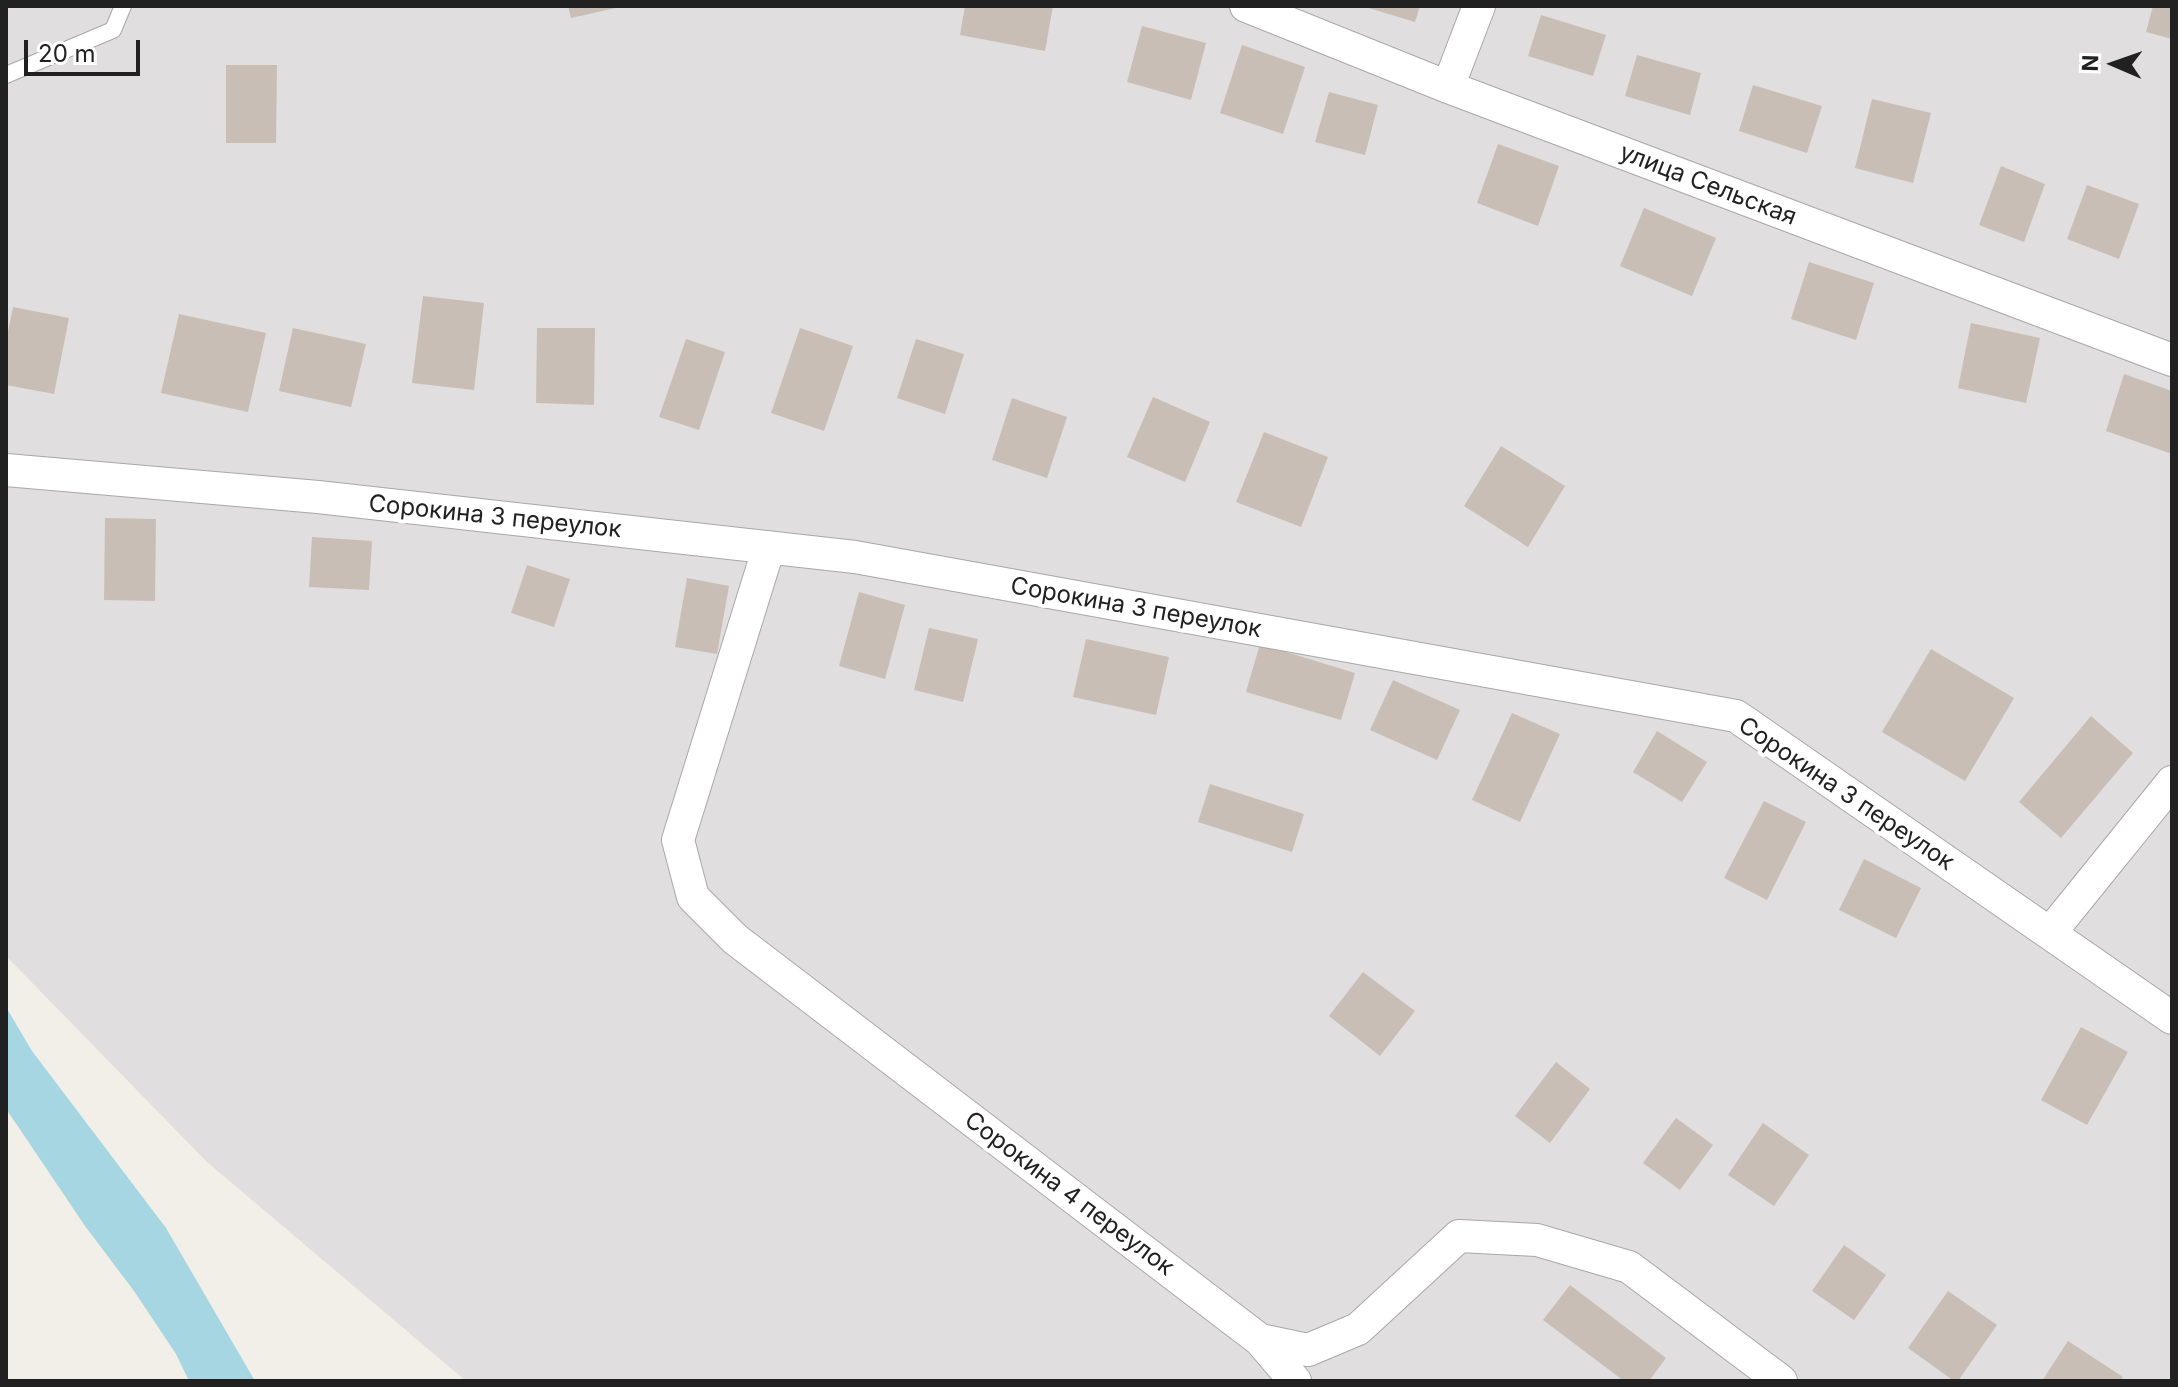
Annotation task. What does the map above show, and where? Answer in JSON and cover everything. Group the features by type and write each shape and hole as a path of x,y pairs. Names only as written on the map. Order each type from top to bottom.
{"street":[{"name":"улица Сельская","path":"1246,6 1448,87 2172,360"},
{"path":"1448,87 1479,6"},
{"name":"Сорокина 3 переулок","path":"6,470 318,497 855,557 1736,716 2172,1018"},
{"name":"Сорокина 4 переулок","path":"769,547 678,840 693,897 735,939 1260,1340 1308,1350 1358,1329 1459,1236 1537,1240 1629,1267 1781,1381"},
{"path":"2050,933 2172,782"},
{"path":"1260,1340 1295,1381"}],"lane":[{"path":"6,75 113,30 123,6"}],"shaded area":[{"path":"6,6 2172,6 2172,1381 466,1381 207,1162 6,956"}],"water":[{"path":"6,1007 32,1051 166,1228 255,1381 189,1381 176,1354 134,1291 85,1226 6,1109"}],"building":[{"path":"568,6 620,6 620,7 571,18"},
{"path":"965,6 1053,6 1045,51 960,35"},
{"path":"1362,6 1420,6 1415,22"},
{"path":"2153,6 2172,6 2172,39 2146,32"},
{"path":"1541,15 1606,35 1593,76 1528,56"},
{"path":"1142,26 1206,43 1191,100 1127,82"},
{"path":"1242,45 1305,67 1283,134 1220,113"},
{"path":"1637,55 1701,73 1690,115 1625,96"},
{"path":"226,65 277,65 276,143 226,143"},
{"path":"1753,85 1822,106 1807,153 1739,131"},
{"path":"1329,92 1378,105 1365,155 1315,142"},
{"path":"1872,99 1931,113 1913,183 1855,168"},
{"path":"1498,144 1559,166 1538,226 1477,203"},
{"path":"2001,166 2045,184 2024,242 1979,225"},
{"path":"2087,185 2139,204 2119,259 2067,239"},
{"path":"1644,208 1716,238 1692,296 1620,266"},
{"path":"1809,262 1874,283 1856,340 1791,319"},
{"path":"423,296 484,303 474,390 412,383"},
{"path":"13,307 69,318 54,394 6,385 6,342"},
{"path":"179,314 266,333 248,412 161,393"},
{"path":"1971,323 2040,338 2026,403 1958,388"},
{"path":"293,328 366,344 351,407 279,391"},
{"path":"537,328 595,328 594,405 536,403"},
{"path":"800,328 853,346 824,431 771,413"},
{"path":"686,339 725,352 699,430 659,417"},
{"path":"916,339 964,354 945,414 897,398"},
{"path":"2124,374 2172,391 2172,454 2106,431"},
{"path":"1153,397 1210,422 1185,482 1127,457"},
{"path":"1012,398 1067,417 1047,478 992,460"},
{"path":"1264,432 1328,457 1301,527 1236,502"},
{"path":"1501,446 1565,486 1528,547 1464,506"},
{"path":"105,518 156,519 155,601 104,600"},
{"path":"312,537 372,541 369,590 309,587"},
{"path":"527,565 570,579 554,627 511,613"},
{"path":"687,578 729,586 717,654 675,647"},
{"path":"859,592 905,605 885,679 839,666"},
{"path":"929,628 978,639 963,702 914,690"},
{"path":"1086,639 1169,657 1156,715 1073,697"},
{"path":"1260,644 1355,673 1341,720 1246,692"},
{"path":"1931,649 2014,698 1965,781 1882,732"},
{"path":"1393,680 1460,710 1437,760 1370,730"},
{"path":"1512,713 1560,734 1520,822 1472,800"},
{"path":"2091,716 2133,753 2061,838 2019,802"},
{"path":"1657,731 1707,762 1682,802 1633,772"},
{"path":"1210,784 1304,814 1292,852 1198,822"},
{"path":"1764,801 1806,822 1767,900 1724,878"},
{"path":"1864,859 1921,888 1896,938 1839,910"},
{"path":"1363,972 1415,1011 1380,1056 1329,1016"},
{"path":"2081,1027 2128,1052 2087,1125 2041,1100"},
{"path":"1556,1062 1590,1089 1550,1143 1515,1116"},
{"path":"1676,1118 1713,1145 1680,1190 1643,1163"},
{"path":"1763,1123 1809,1155 1774,1206 1728,1175"},
{"path":"1844,1245 1886,1275 1854,1320 1812,1291"},
{"path":"1570,1285 1666,1358 1649,1381 1624,1381 1543,1320"},
{"path":"1948,1291 1997,1325 1958,1381 1908,1348"},
{"path":"2068,1341 2123,1377 2120,1381 2042,1381"}]}
